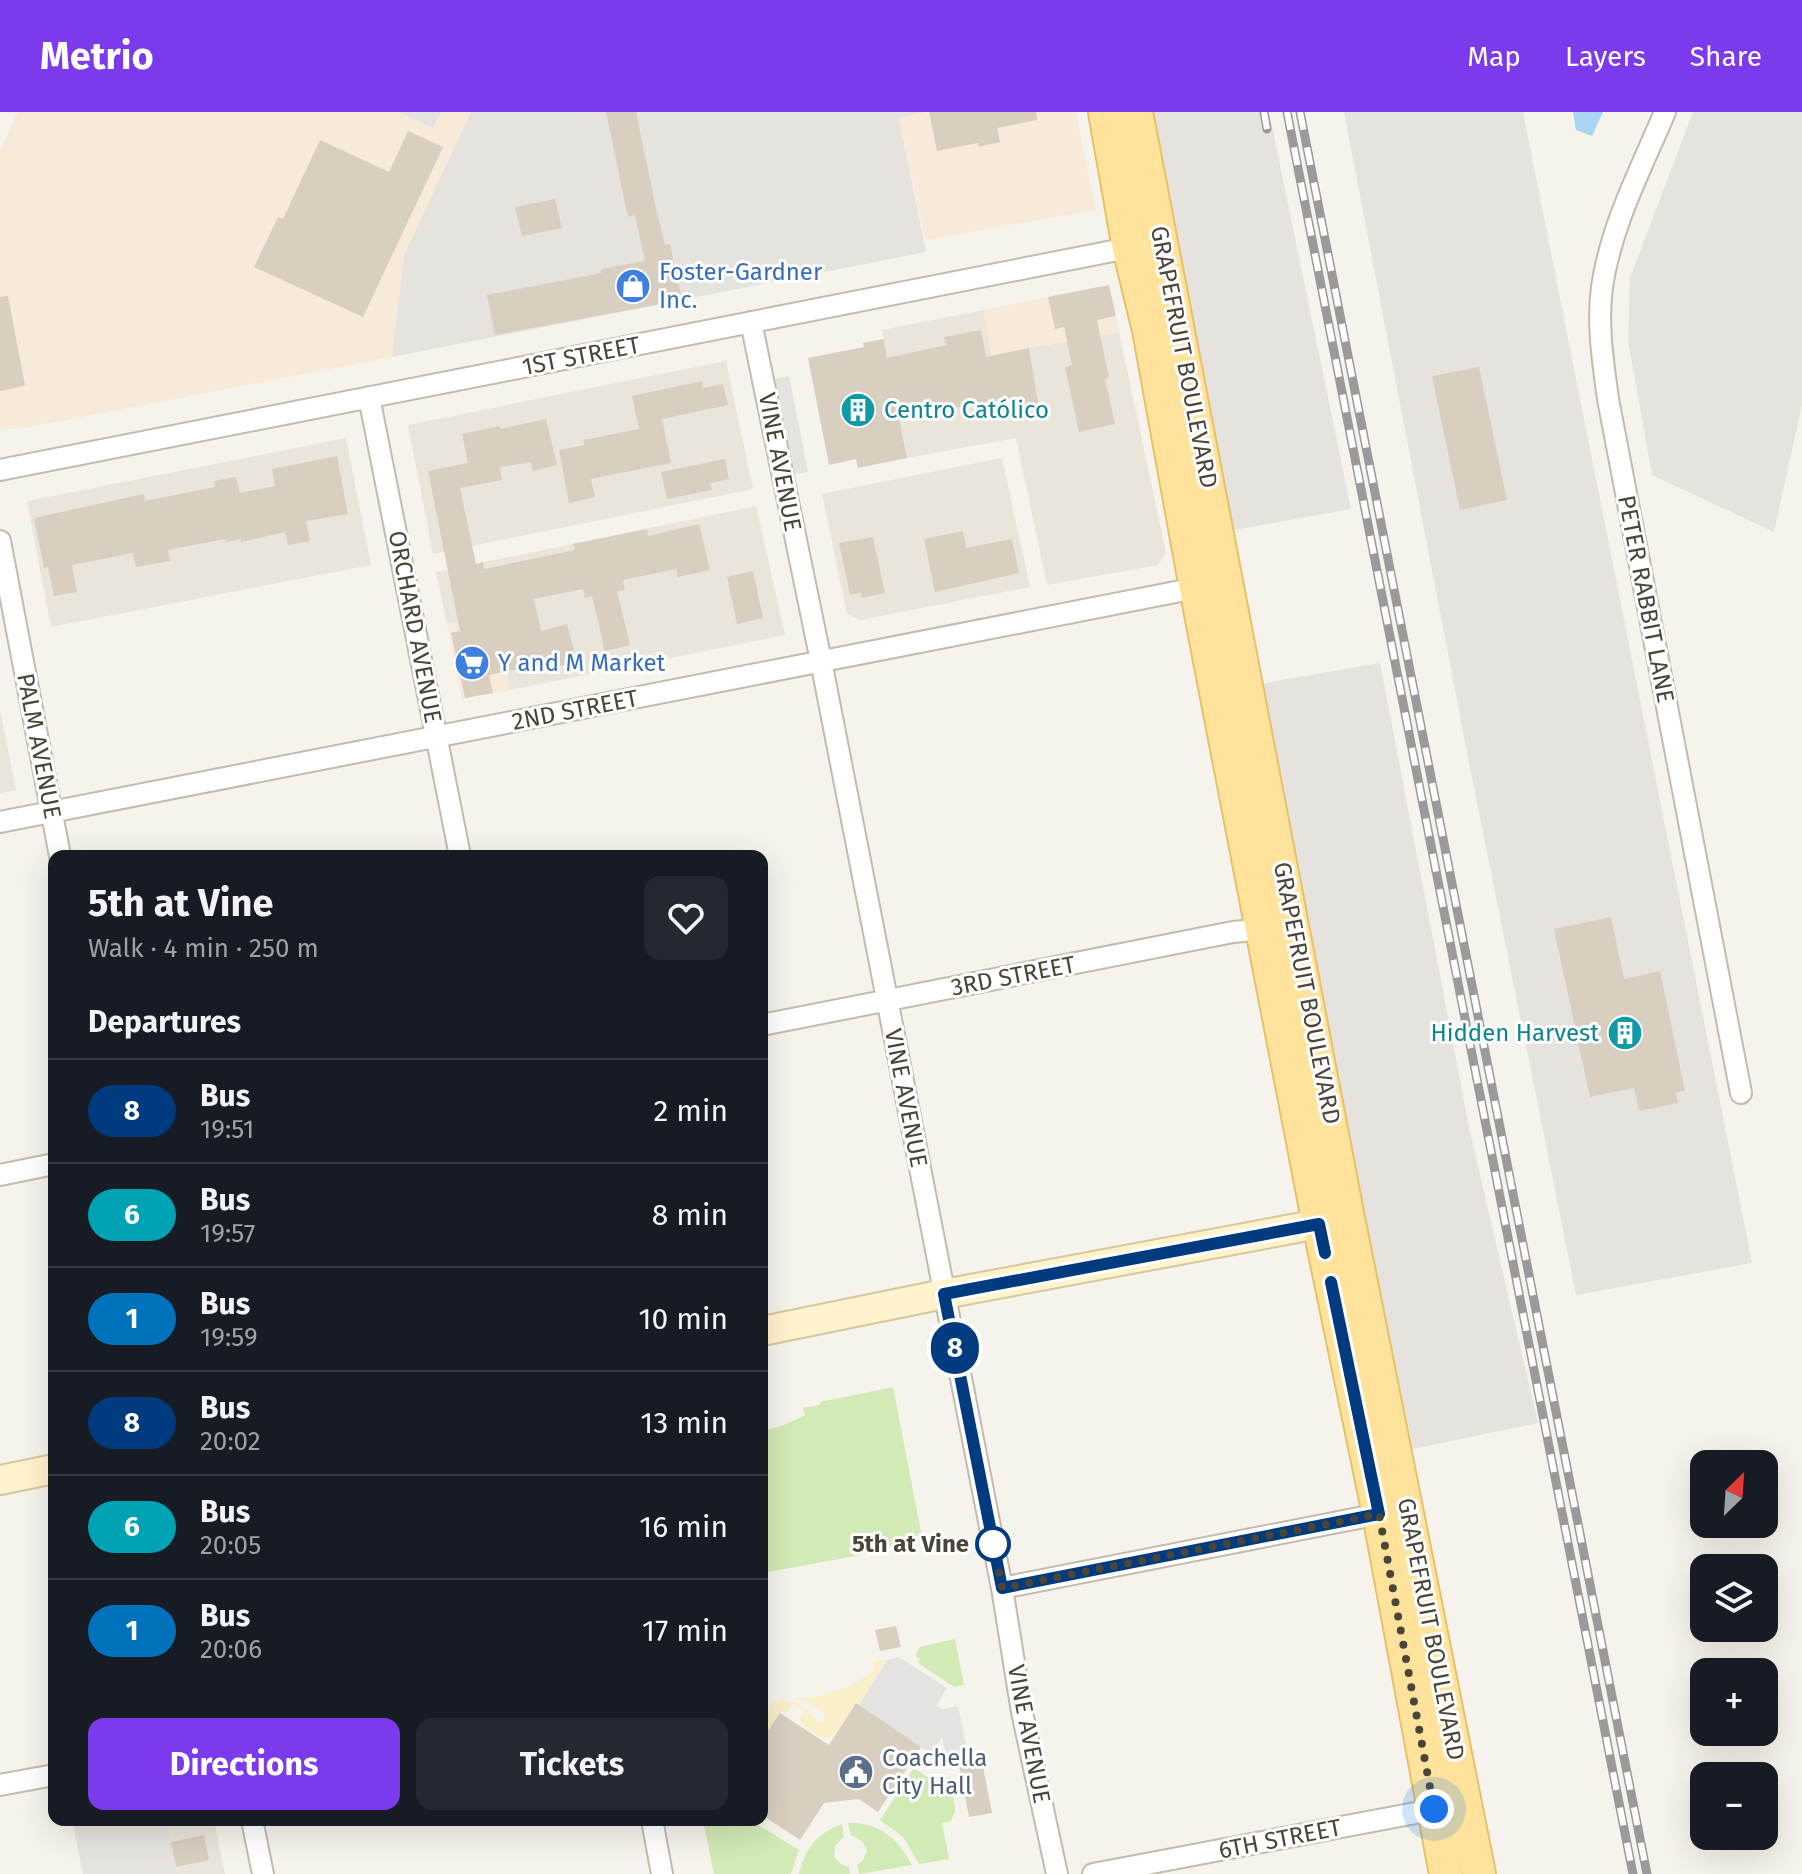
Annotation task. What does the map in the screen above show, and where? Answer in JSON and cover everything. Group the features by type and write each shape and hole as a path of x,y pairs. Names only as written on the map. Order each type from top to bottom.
{"main road":[{"name":"GRAPEFRUIT BOULEVARD","path":"1105,112 1129,248 1149,330 1196,588 1264,929 1334,1221 1466,1804 1479,1874"},
{"name":"GRAPEFRUIT BOULEVARD","path":"1136,112 1315,1032 1334,1221 1379,1514 1446,1874"}],"street":[{"name":"PETER RABBIT LANE","path":"1665,112 1608,255 1601,290 1601,340 1608,399 1741,1093"},
{"name":"1ST STREET","path":"0,470 1161,242"},
{"name":"VINE AVENUE","path":"751,322 821,661 1002,1588 1022,1712 1057,1874"},
{"name":"ORCHARD AVENUE","path":"369,397 459,850"},
{"name":"PALM AVENUE","path":"0,541 59,850"},
{"name":"2ND STREET","path":"0,822 1196,588"},
{"name":"3RD STREET","path":"768,1024 1233,932 1264,929"},
{"path":"0,1175 48,1165"},
{"path":"768,1330 1334,1221"},
{"path":"0,1480 48,1470"},
{"path":"1002,1588 1379,1514"},
{"path":"0,1785 48,1776"},
{"name":"6TH STREET","path":"1093,1874 1466,1804"},
{"path":"253,1826 263,1874"},
{"path":"653,1826 662,1874"}],"shaded area":[{"path":"18,112 471,112 404,255 392,357 25,428 0,430 0,151"},
{"path":"399,112 441,112 433,128"},
{"path":"471,112 925,112 899,118 926,252 392,357 404,255"},
{"path":"925,112 1076,112 1096,210 925,240 899,118"},
{"path":"1152,112 1269,112 1351,509 1228,531"},
{"path":"1344,112 1523,112 1752,1263 1576,1295 1466,747"},
{"path":"1693,112 1802,112 1802,405 1774,532 1652,475 1628,340 1630,278"},
{"path":"1109,285 1119,332 992,355 983,310"},
{"path":"983,310 992,355 1119,332 1166,553 1158,565 1047,585 1016,438 907,458 882,330"},
{"path":"726,361 753,489 433,554 408,425"},
{"path":"789,376 808,472 793,474 774,379"},
{"path":"346,438 371,565 51,627 27,501"},
{"path":"1002,458 1030,587 861,620 847,614 822,494"},
{"path":"756,506 785,635 510,690 494,615 447,624 436,572"},
{"path":"494,614 510,690 462,699 447,624"},
{"path":"1380,663 1470,1132 1538,1423 1413,1449 1350,1159 1259,684"},
{"path":"0,710 16,790 0,793"},
{"path":"899,1657 947,1688 936,1706 942,1709 958,1706 969,1758 947,1760 942,1737 931,1754 859,1705 887,1660"},
{"path":"73,1826 168,1826 178,1874 83,1874"},
{"path":"168,1826 215,1826 225,1874 178,1874"}],"green space":[{"path":"893,1387 922,1537 861,1555 768,1572 768,1429 805,1415 803,1408 820,1405 820,1402"},
{"path":"955,1639 964,1685 954,1687 918,1663 920,1659 915,1656 920,1647"},
{"path":"914,1768 932,1780 951,1777 955,1811 951,1821 942,1823 949,1859 919,1864 903,1837 880,1820"},
{"path":"848,1823 869,1825 886,1834 912,1865 859,1874 857,1865 867,1850 862,1841 851,1835"},
{"path":"842,1824 844,1837 835,1846 834,1857 849,1867 850,1874 799,1874 813,1843"},
{"path":"704,1826 760,1826 799,1850 791,1874 714,1874"}],"sand":[{"path":"886,1659 859,1704 856,1702 833,1736 822,1738 799,1721 804,1710 792,1704 787,1713 783,1710 780,1713 768,1731 768,1706 780,1699 799,1704 819,1722 823,1721 825,1713 822,1710 797,1698 828,1694 847,1687 874,1671 873,1662"}],"water":[{"path":"1573,112 1603,112 1592,136 1576,130"}],"building":[{"path":"606,112 636,112 656,209 665,245 670,244 681,295 665,299 666,303 495,335 487,295 601,273 601,269 645,261 635,215 628,217"},
{"path":"929,112 1036,112 1037,120 997,128 1000,142 937,151"},
{"path":"408,131 443,147 363,317 254,267 278,217 283,219 320,140 389,172"},
{"path":"555,199 562,228 522,236 515,207"},
{"path":"1109,285 1116,316 1097,320 1115,424 1079,432 1065,367 1072,365 1064,327 1055,329 1048,297"},
{"path":"8,296 25,386 0,391 0,297"},
{"path":"981,330 986,357 1029,348 1039,409 1014,415 1011,401 1006,399 899,418 907,458 858,468 856,459 829,465 808,358 864,347 863,343 884,339 887,358 946,345 944,337"},
{"path":"1479,367 1507,500 1460,510 1432,376"},
{"path":"702,381 703,388 723,384 728,405 662,419 671,463 591,479 595,497 569,503 559,450 584,445 583,440 639,429 632,396"},
{"path":"546,419 557,465 533,471 531,462 500,467 502,480 460,488 476,564 483,562 484,569 575,550 573,544 647,529 648,536 699,524 710,570 678,577 676,569 623,580 625,590 617,591 630,645 605,651 592,596 585,598 583,589 534,599 541,631 567,624 577,661 553,668 552,662 489,675 493,693 465,698 451,633 460,631 428,471 468,463 462,434"},
{"path":"337,456 348,514 306,521 310,541 288,545 285,532 241,542 241,539 226,542 225,539 168,550 170,561 136,567 133,553 72,565 77,592 54,596 48,567 44,568 34,518 144,494 145,501 215,487 214,481 236,477 240,493 275,486 272,469"},
{"path":"725,459 729,479 710,483 712,490 667,499 661,472"},
{"path":"963,531 966,548 1012,539 1019,573 935,592 924,539"},
{"path":"873,537 885,593 862,598 861,593 850,595 839,543"},
{"path":"753,571 763,618 737,624 727,577"},
{"name":"Hidden Harvest","path":"1611,917 1624,979 1660,971 1685,1091 1676,1092 1678,1103 1639,1111 1634,1088 1590,1097 1554,929"},
{"path":"896,1626 901,1647 880,1651 875,1630"},
{"name":"Coachella City Hall","path":"856,1703 921,1747 878,1812 859,1799 824,1803 800,1840 768,1819 768,1731 780,1713 829,1745"},
{"path":"981,1756 992,1813 969,1817 958,1760"},
{"path":"204,1835 209,1860 176,1867 171,1842"}],"railway":[{"path":"1264,112 1267,129"},
{"path":"1287,112 1633,1874"},
{"path":"1300,112 1647,1874"}],"bus line":[{"name":"8","path":"1325,1253 1319,1224 944,1294 1002,1588 1379,1514 1331,1282"}],"place":[{"name":"Foster-Gardner Inc.","path":"633,286"},
{"name":"Centro Católico","path":"858,410"},
{"name":"Y and M Market","path":"472,663"},
{"name":"Hidden Harvest","path":"1625,1033"},
{"name":"5th at Vine","path":"993,1544"},
{"name":"Coachella City Hall","path":"856,1772"}],"route":[{"path":"993,1544 991,1530 1002,1588 1379,1514 1434,1809"}]}
